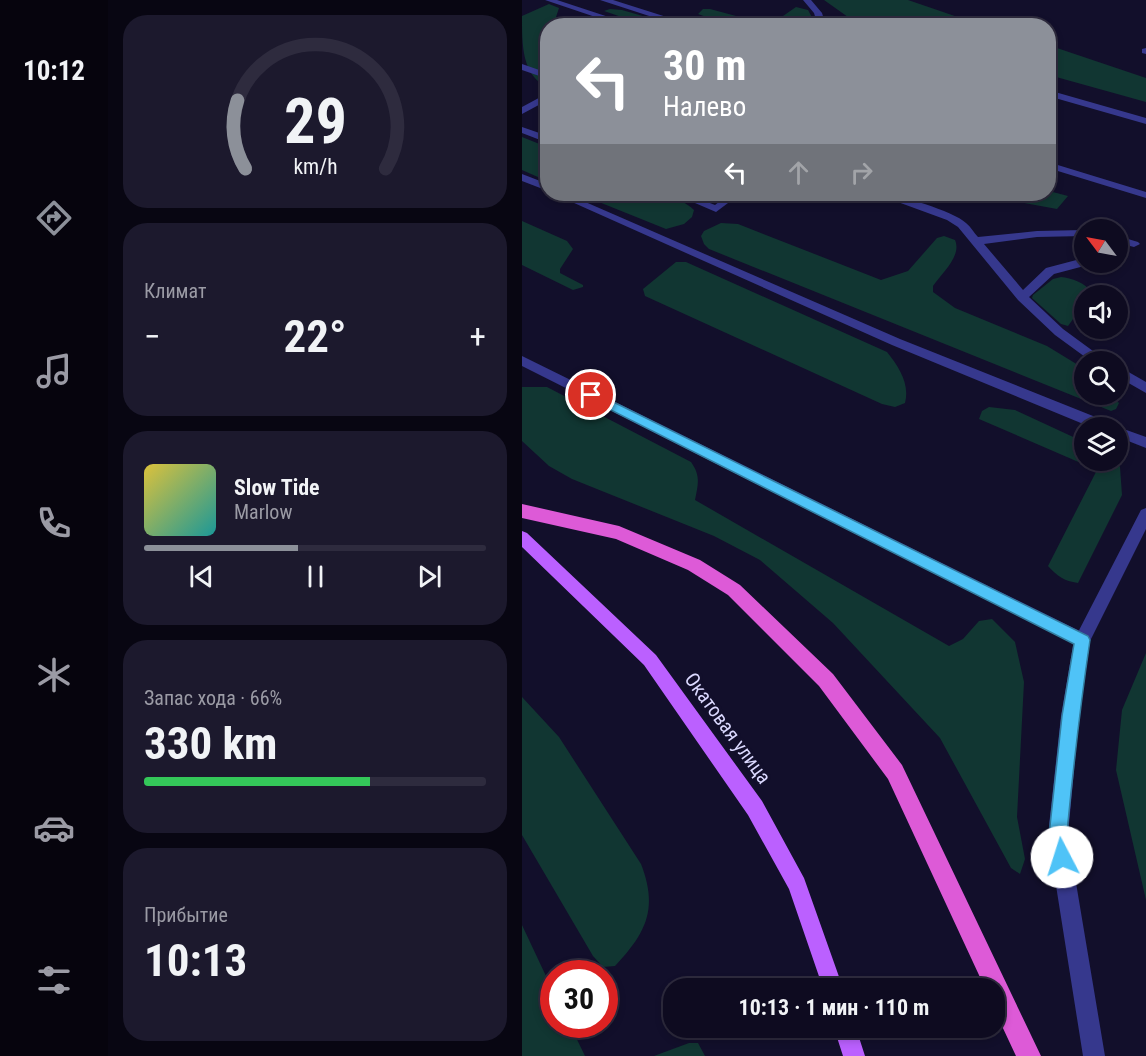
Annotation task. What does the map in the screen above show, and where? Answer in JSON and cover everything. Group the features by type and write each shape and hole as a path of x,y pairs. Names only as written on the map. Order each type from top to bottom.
{"highway":[{"path":"522,510 619,533 694,565 734,590 826,680 895,772 1029,1056"}],"main road":[{"name":"Окатовая улица","path":"522,537 650,660 755,808 797,885 829,978"},
{"path":"848,1038 854,1056"}],"street":[{"path":"549,0 606,18"},
{"path":"571,7 584,0"},
{"path":"604,0 664,18"},
{"path":"807,0 820,18"},
{"path":"522,67 540,73"},
{"path":"1056,95 1146,121"},
{"path":"522,111 540,101"},
{"path":"522,130 540,137"},
{"path":"1056,167 1146,195"},
{"path":"522,177 540,185"},
{"path":"575,201 896,342 1081,417"},
{"path":"696,201 716,209 726,201"},
{"path":"901,201 951,218 962,225 1022,297 1059,333 1086,351"},
{"path":"977,241 1037,234 1074,233"},
{"path":"1128,242 1134,244"},
{"path":"1022,297 1050,271 1074,265"},
{"path":"522,361 1082,640"},
{"path":"1128,377 1146,388"},
{"path":"1128,436 1146,443"},
{"path":"1094,1056 1058,835 1070,716 1082,640 1146,514"}],"green space":[{"path":"824,0 908,0 961,18 849,18"},
{"path":"549,4 559,8 556,17 558,18 540,18 540,83 528,67 525,58 522,16"},
{"path":"796,7 808,10 812,18 780,18"},
{"path":"703,9 744,18 709,18 698,14"},
{"path":"622,10 650,18 624,18 604,11"},
{"path":"1056,48 1146,78 1146,102 1056,77"},
{"path":"522,137 540,144 540,178 522,170"},
{"path":"1056,193 1068,196 1057,209 1013,201 1056,201"},
{"path":"596,201 680,201 694,210 692,217 684,224 666,229"},
{"path":"522,221 567,241 573,249 560,269 560,273 583,287 573,290 522,265"},
{"path":"721,223 738,224 881,280 908,271 937,238 944,236 955,240 956,252 946,270 933,286 933,292 955,308 1047,346 1074,362 1074,396 709,249 701,236 704,231"},
{"path":"676,262 686,262 887,352 905,382 905,403 895,407 882,404 645,296 643,289"},
{"path":"1069,278 1084,285 1074,285 1074,318 1068,326 1061,324 1032,298 1053,279"},
{"path":"522,387 547,387 691,462 698,485 695,500 949,646 963,639 979,621 992,619 1015,642 1024,682 1017,817 1025,859 1020,874 1011,868 940,738 833,623 760,560 714,536 572,479 549,466 522,441"},
{"path":"1096,405 1118,405 1111,411"},
{"path":"989,407 1015,410 1074,437 1074,460 979,419 982,411"},
{"path":"1096,471 1120,471 1122,495 1078,583 1061,578 1048,566"},
{"path":"1146,653 1146,900 1116,770 1122,710"},
{"path":"522,697 559,737 641,864 649,894 649,907 642,930 618,963 618,960 597,960 593,956 522,835"},
{"path":"522,925 540,963 540,1038 576,1038 585,1056 522,1056"},
{"path":"689,1043 698,1043 705,1056 654,1056"}],"route":[{"path":"591,395 1082,640 1070,716 1058,835 1062,857"}]}
